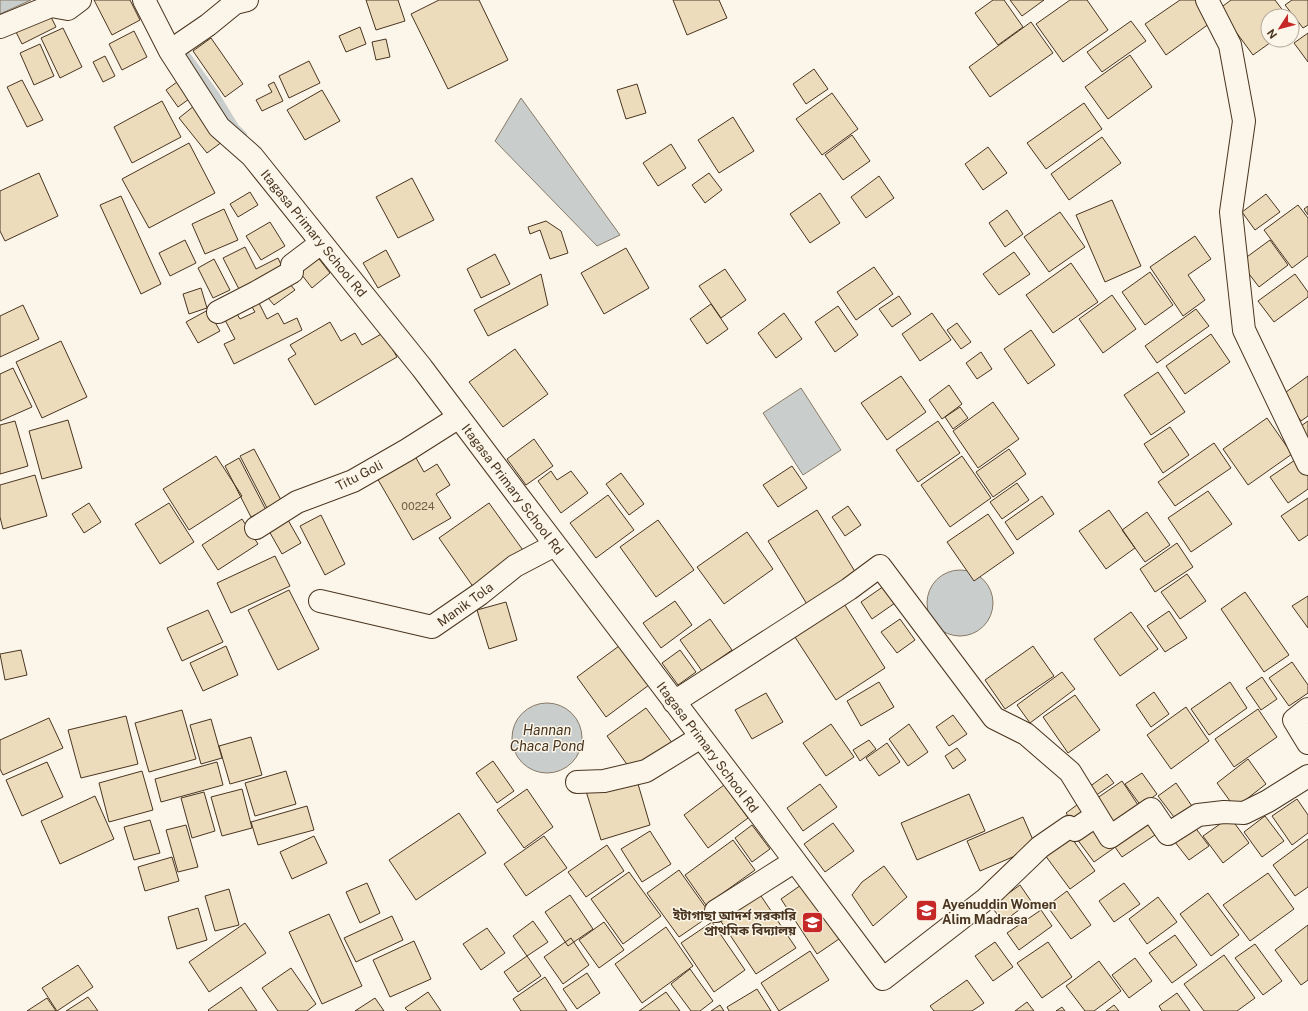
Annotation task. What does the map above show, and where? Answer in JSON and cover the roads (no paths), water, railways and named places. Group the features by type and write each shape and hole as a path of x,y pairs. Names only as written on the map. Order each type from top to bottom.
{"street":[{"path":"0,27 52,6 68,9 80,0"},
{"name":"Itagasa Primary School Rd","path":"144,0 170,50 219,127 252,156 422,368 883,979 986,899 1040,847 1069,827 1075,830 1097,816"},
{"path":"170,50 208,25 235,3 247,0"},
{"path":"1207,0 1230,45 1244,122 1231,212 1244,330 1308,464"},
{"path":"218,312 292,272 292,265 321,243"},
{"name":"Titu Goli","path":"256,528 297,502 353,481 407,450 459,417"},
{"name":"Manik Tola","path":"320,601 432,627 480,594 515,566 555,545"},
{"path":"674,702 849,589 880,566 994,718 1026,734 1070,772 1110,837 1151,809 1168,834 1198,815 1224,812 1244,813 1268,801 1308,776"},
{"path":"1308,709 1294,720 1308,743"},
{"path":"577,782 604,781 646,771 701,737"},
{"path":"716,911 795,861"}],"water":[{"path":"0,0 31,0 0,14"},
{"path":"521,98 620,235 597,246 495,141"},
{"path":"801,388 841,450 803,475 763,413"},
{"path":"960,570 972,573 983,580 990,591 993,603 990,615 983,626 972,633 960,636 948,633 937,626 930,615 927,603 930,591 937,580 948,573"},
{"name":"Hannan Chaca Pond","path":"540,703 554,703 567,709 576,718 580,724 582,738 580,752 572,763 561,771 554,773 540,773 533,771 522,763 514,752 512,745 512,731 514,724 522,713 533,705"}],"waterway":[{"path":"179,45 215,94 235,127 243,135"}],"place":[{"name":"Ayenuddin Women Alim Madrasa","path":"926,911"},
{"name":"ইটাগাছা আদর্শ সরকারি প্রাথমিক বিদ্যালয়","path":"812,922"}]}
